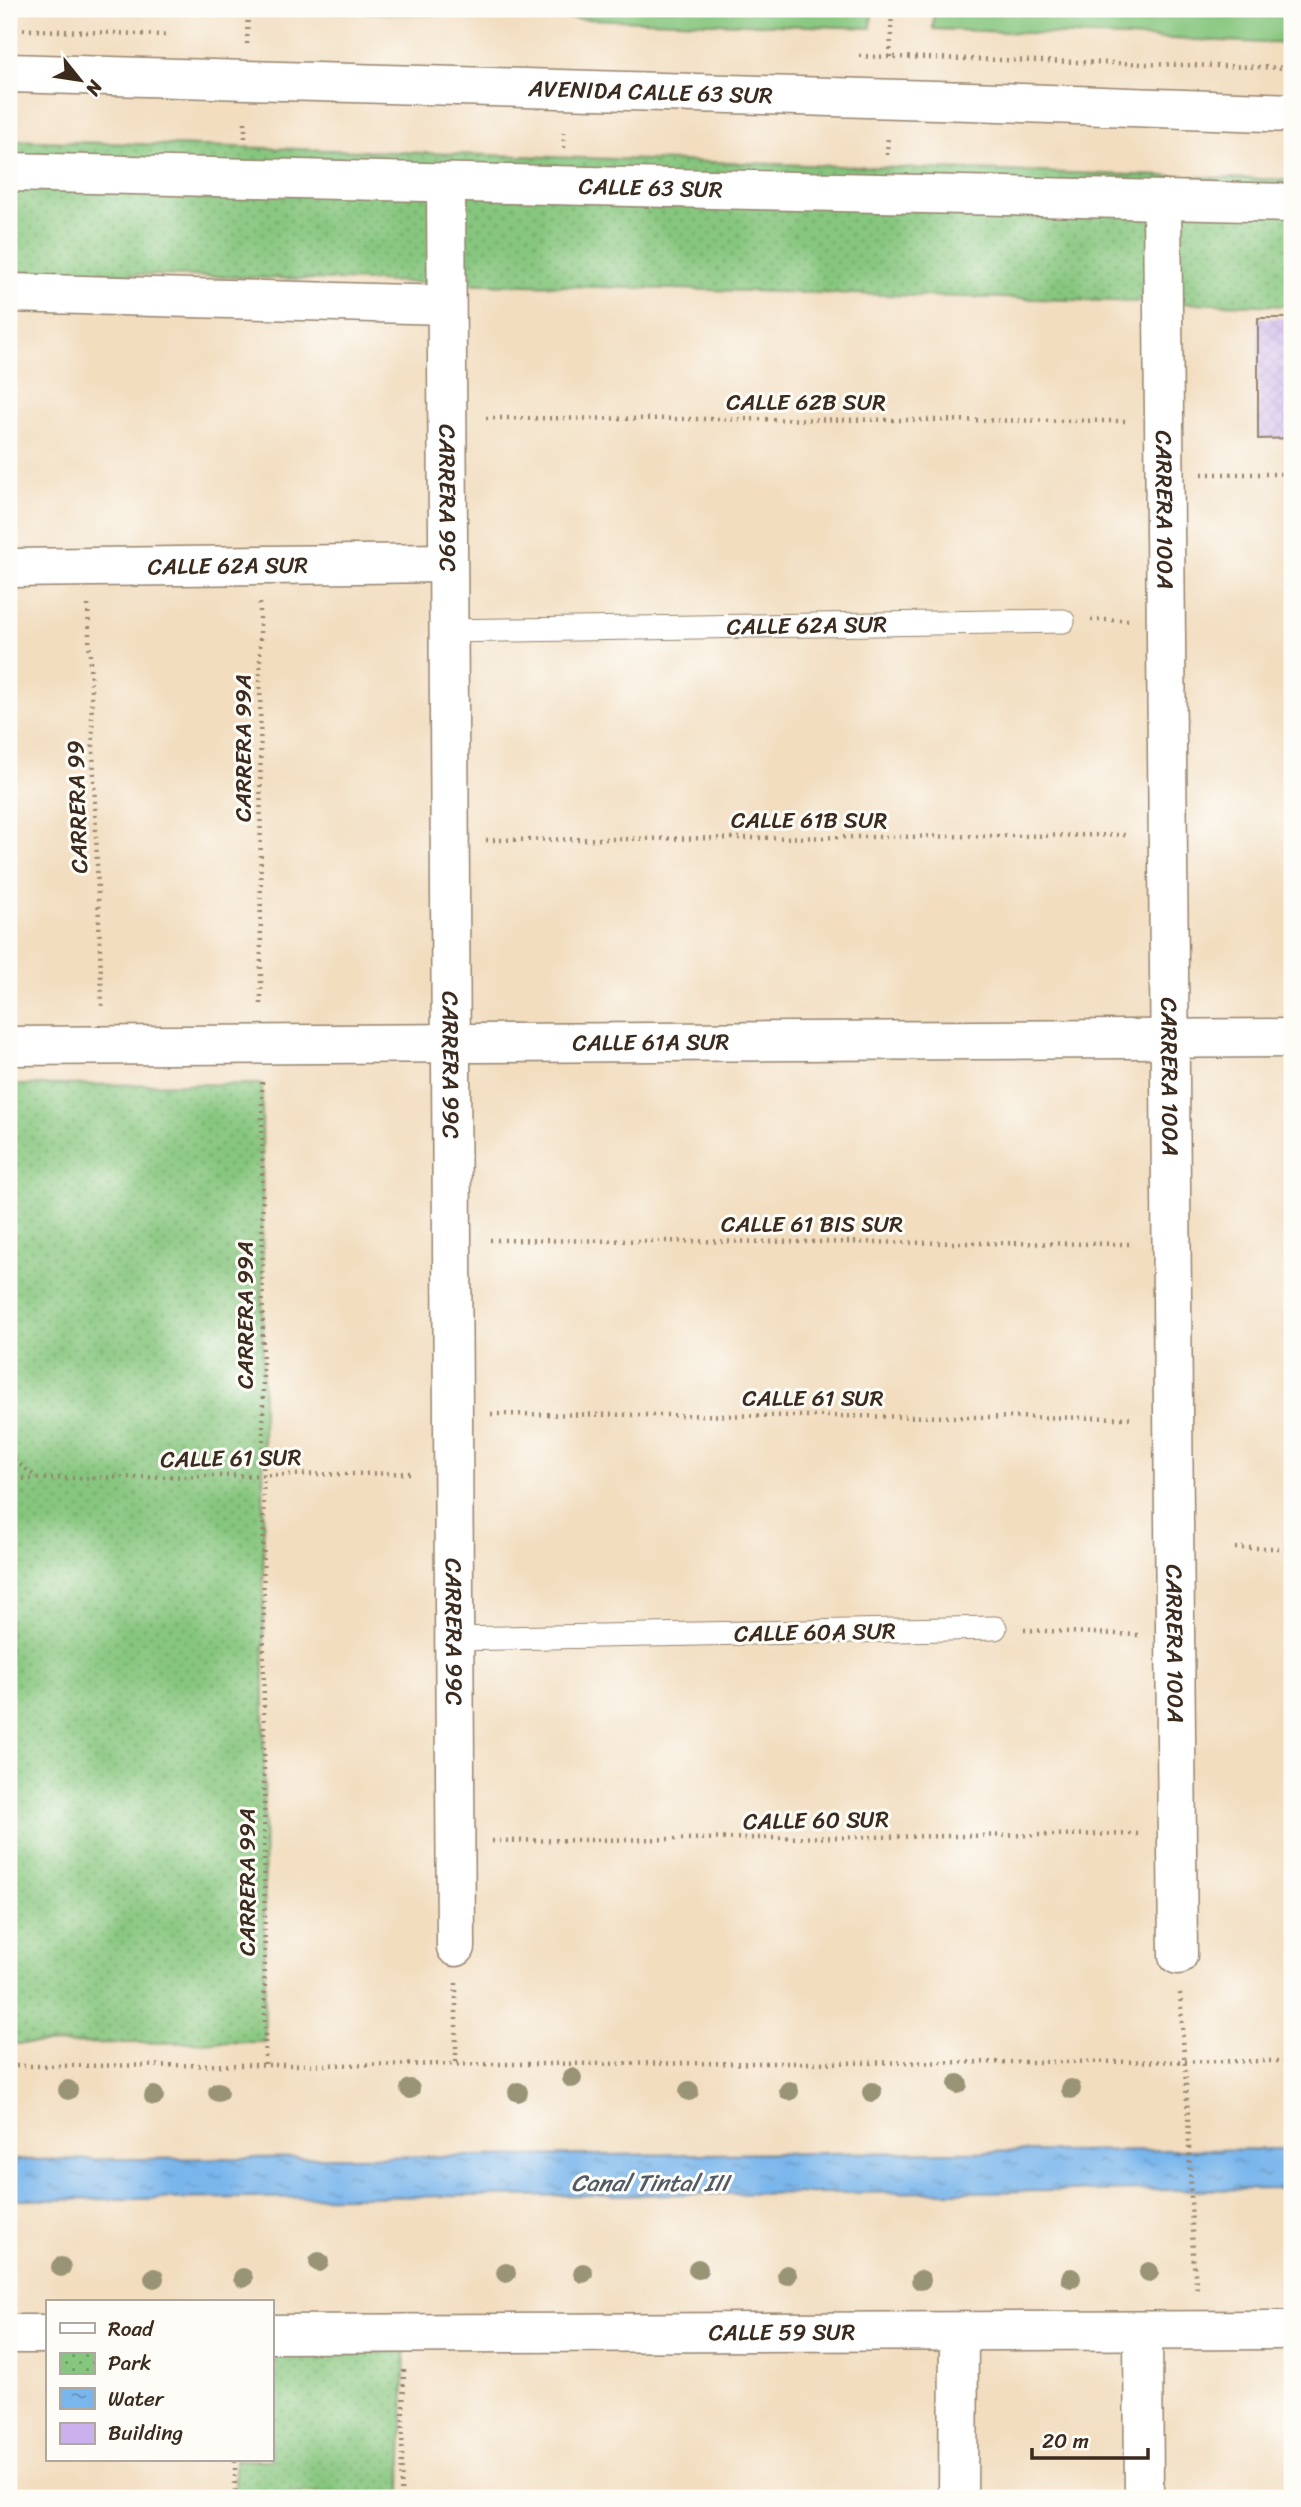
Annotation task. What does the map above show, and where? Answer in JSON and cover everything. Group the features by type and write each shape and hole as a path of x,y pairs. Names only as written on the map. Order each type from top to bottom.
{"street":[{"name":"AVENIDA CALLE 63 SUR","path":"9,73 1292,113"},
{"name":"CALLE 63 SUR","path":"9,172 1292,203"},
{"name":"CARRERA 99C","path":"446,183 456,1947"},
{"name":"CARRERA 100A","path":"1162,200 1178,1955"},
{"path":"9,293 446,305"},
{"name":"CALLE 62A SUR","path":"9,568 447,563"},
{"name":"CALLE 61A SUR","path":"9,1045 1292,1038"},
{"path":"1143,2330 1144,2498"},
{"name":"CALLE 59 SUR","path":"273,2334 1292,2330"},
{"path":"958,2498 959,2333"},
{"path":"9,2334 46,2334"}],"lane":[{"name":"CALLE 62A SUR","path":"448,631 1063,621"},
{"name":"CALLE 60A SUR","path":"454,1639 995,1628"}],"path":[{"name":"CALLE 62B SUR","path":"447,417 1164,422"},
{"path":"1164,474 1292,474"},
{"name":"CARRERA 99A","path":"260,565 265,2065"},
{"name":"CARRERA 99","path":"87,567 103,1045"},
{"path":"1063,621 1166,619"},
{"name":"CALLE 61B SUR","path":"449,841 1168,835"},
{"name":"CALLE 61 BIS SUR","path":"451,1240 1171,1244"},
{"name":"CALLE 61 SUR","path":"453,1413 1173,1418"},
{"path":"9,1455 39,1478"},
{"name":"CALLE 61 SUR","path":"9,1479 453,1473"},
{"path":"1235,1548 1292,1548"},
{"path":"995,1628 1175,1637"},
{"name":"CALLE 60 SUR","path":"455,1842 1177,1834"},
{"path":"456,1947 456,2064"},
{"path":"1178,1955 1193,2256"},
{"path":"9,2066 1292,2061"},
{"path":"401,2498 405,2333"},
{"path":"235,2462 235,2498"}],"green space":[{"path":"250,9 872,9 871,28"},
{"path":"934,9 1292,9 1292,44 933,29"},
{"path":"9,140 1292,180 1292,306 9,271"},
{"path":"262,1084 265,2042 9,2044 9,1085"},
{"path":"273,2351 405,2352 401,2494 235,2493 235,2462 273,2462"}],"water":[{"name":"Canal Tintal III","path":"1292,2149 1292,2189 9,2200 9,2160"}],"building":[{"path":"1258,318 1292,318 1292,438 1258,439"}]}
